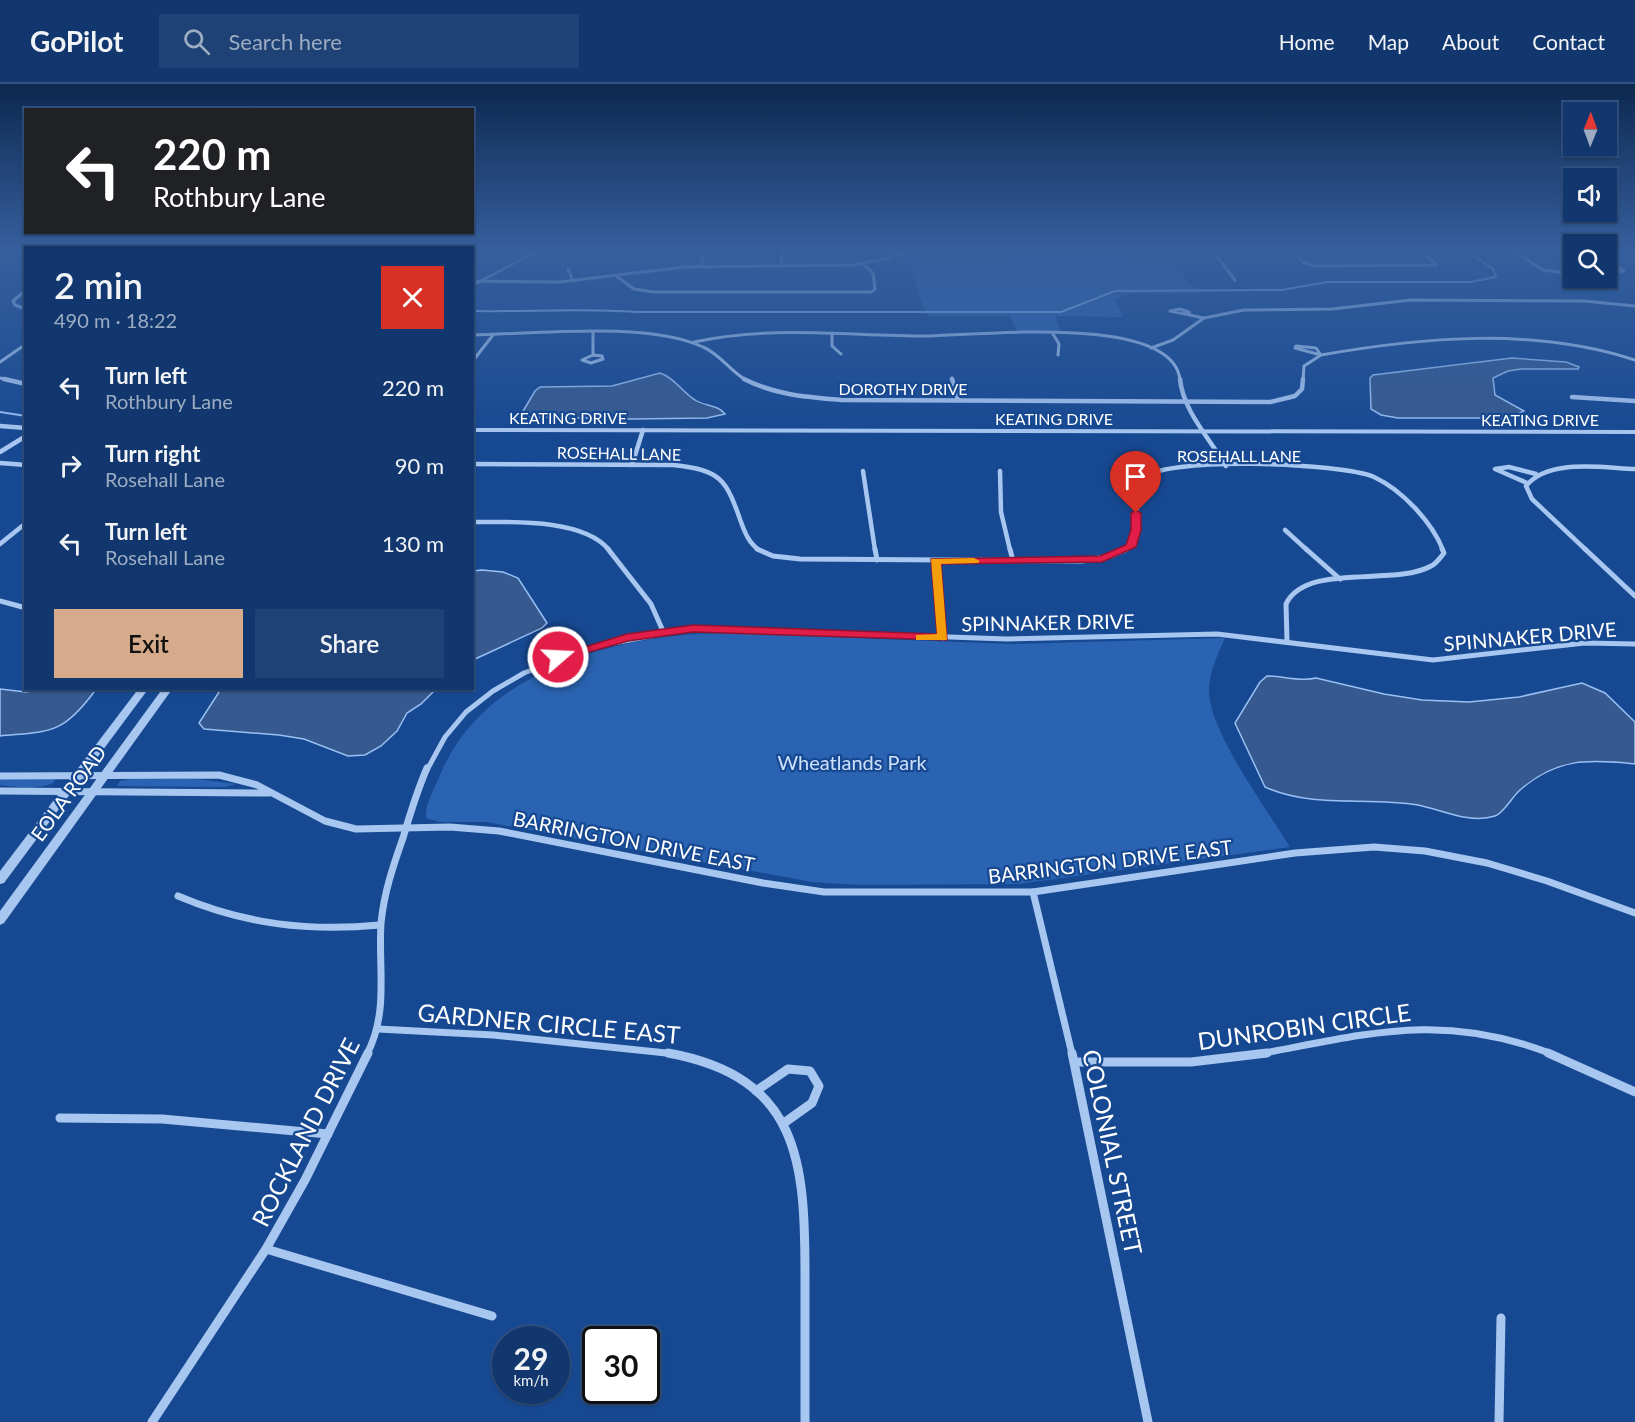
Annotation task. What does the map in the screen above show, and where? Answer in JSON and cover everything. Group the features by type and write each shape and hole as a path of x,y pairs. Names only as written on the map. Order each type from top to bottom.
{"street":[{"path":"1171,311 1174,314 1204,318 1237,311"},
{"path":"1189,311 1190,315"},
{"path":"1151,348 1173,340 1204,318"},
{"path":"593,333 593,355"},
{"name":"DOROTHY DRIVE","path":"474,335 653,333 693,342 712,351 750,383 782,394 829,400 1262,403 1295,396 1304,386 1304,366 1312,359 1322,355"},
{"path":"693,342 733,334 1053,334 1099,336 1151,348 1176,364 1180,373 1182,391 1226,466"},
{"path":"832,334 832,346 841,354"},
{"path":"1053,334 1059,344 1058,355"},
{"path":"474,359 493,335"},
{"path":"1322,355 1319,350 1310,346 1294,348 1322,355 1448,339 1512,337 1572,343 1635,360"},
{"path":"0,362 24,346"},
{"path":"593,355 602,356 603,359 591,363 582,360 584,357 593,355"},
{"path":"0,378 24,384"},
{"path":"952,378 958,400"},
{"path":"1572,397 1635,401"},
{"path":"0,426 24,428"},
{"name":"KEATING DRIVE","path":"474,430 1635,432"},
{"path":"632,465 643,430"},
{"path":"0,452 24,437"},
{"path":"0,463 24,465"},
{"name":"ROSEHALL LANE","path":"474,464 689,466 721,476 728,482 751,544 761,552 800,559 1082,561 1119,554 1130,547 1134,540 1137,483 1140,477 1169,467 1325,467 1374,478 1398,492 1442,545 1444,553 1441,560 1426,569 1315,583 1292,594 1286,602 1287,641"},
{"path":"1528,480 1506,476 1495,469 1509,467 1536,474 1568,469 1635,469"},
{"path":"863,471 877,560"},
{"path":"1000,471 1001,512 1013,561"},
{"path":"1536,474 1528,480 1526,486 1532,499 1635,596"},
{"path":"474,522 534,522 585,534 605,545 651,604 663,631"},
{"path":"0,544 24,526"},
{"path":"1285,530 1340,579"},
{"path":"935,561 943,638"},
{"path":"0,601 24,607"},
{"name":"SPINNAKER DRIVE","path":"405,829 430,761 446,735 491,693 558,657 594,645 663,631 728,628 943,638 1060,638 1190,633 1287,641 1385,656 1433,660 1585,643 1635,644"},
{"name":"EOLA ROAD","path":"0,880 143,690"},
{"name":"EOLA ROAD","path":"0,920 167,690"},
{"name":"BARRINGTON DRIVE EAST","path":"0,776 219,775 257,784 269,793 341,826 356,829 450,827 499,831 795,889 867,894 1033,892 1300,852 1375,847 1426,852 1533,875 1635,913"},
{"name":"BARRINGTON DRIVE EAST","path":"0,790 269,793"},
{"name":"ROCKLAND DRIVE","path":"152,1422 266,1249 328,1134 378,1029 383,995 380,925 383,903 405,829"},
{"name":"COLONIAL STREET","path":"1033,892 1075,1062 1148,1422"},
{"path":"178,896 238,920 289,928 333,930 380,925"},
{"name":"GARDNER CIRCLE EAST","path":"378,1029 446,1030 659,1049 718,1065 737,1075 756,1091 784,1123 792,1140 802,1176 805,1205 805,1422"},
{"name":"DUNROBIN CIRCLE","path":"1075,1062 1182,1062 1227,1059 1386,1030 1455,1029 1504,1038 1544,1050 1596,1071 1635,1092"},
{"path":"756,1091 788,1069 810,1071 819,1086 812,1103 784,1123"},
{"path":"60,1118 162,1119 328,1134"},
{"path":"266,1249 492,1316"},
{"path":"1499,1422 1501,1318"}],"green space":[{"path":"926,311 1121,311 1123,317 1055,316 1061,332 1018,333 1010,316 928,316"},
{"name":"Wheatlands Park","path":"724,633 1012,644 1225,638 1210,677 1209,691 1212,708 1241,770 1290,847 1018,884 860,885 812,882 486,822 439,822 426,818 433,791 460,739 488,708 521,684 559,665 600,650 684,635"},
{"path":"0,778 56,779 53,783 41,787 27,787 0,785"},
{"path":"196,779 236,784 226,787 117,786 120,781"}],"shaded area":[{"path":"1512,358 1566,362 1579,367 1578,369 1521,369 1508,371 1493,378 1495,395 1524,411 1509,418 1398,418 1381,415 1371,409 1370,378 1373,375"},
{"path":"660,373 670,378 695,400 719,409 725,414 707,418 631,419 532,417 522,413 535,391 540,387 612,386"},
{"path":"474,571 503,572 518,578 547,623 542,628 474,660"},
{"path":"1267,676 1316,678 1384,694 1422,700 1469,702 1519,697 1582,683 1605,693 1635,722 1635,764 1602,761 1560,766 1534,779 1520,790 1498,815 1485,818 1466,817 1418,805 1321,800 1284,794 1265,787 1235,723 1260,682"},
{"path":"0,689 26,692 92,690 94,692 83,706 63,724 43,731 0,736"},
{"path":"220,690 435,690 421,704 407,713 397,731 381,746 365,755 348,756 304,739 204,729 199,723"}],"waterway":[{"path":"624,311 1062,311"},
{"path":"0,412 24,416"}],"slow traffic":[{"path":"920,637 943,638 935,561 974,561"}],"route":[{"path":"558,657 627,637 693,628 943,638 935,561 1102,559 1119,554 1130,547 1136,530 1136,513"}]}
